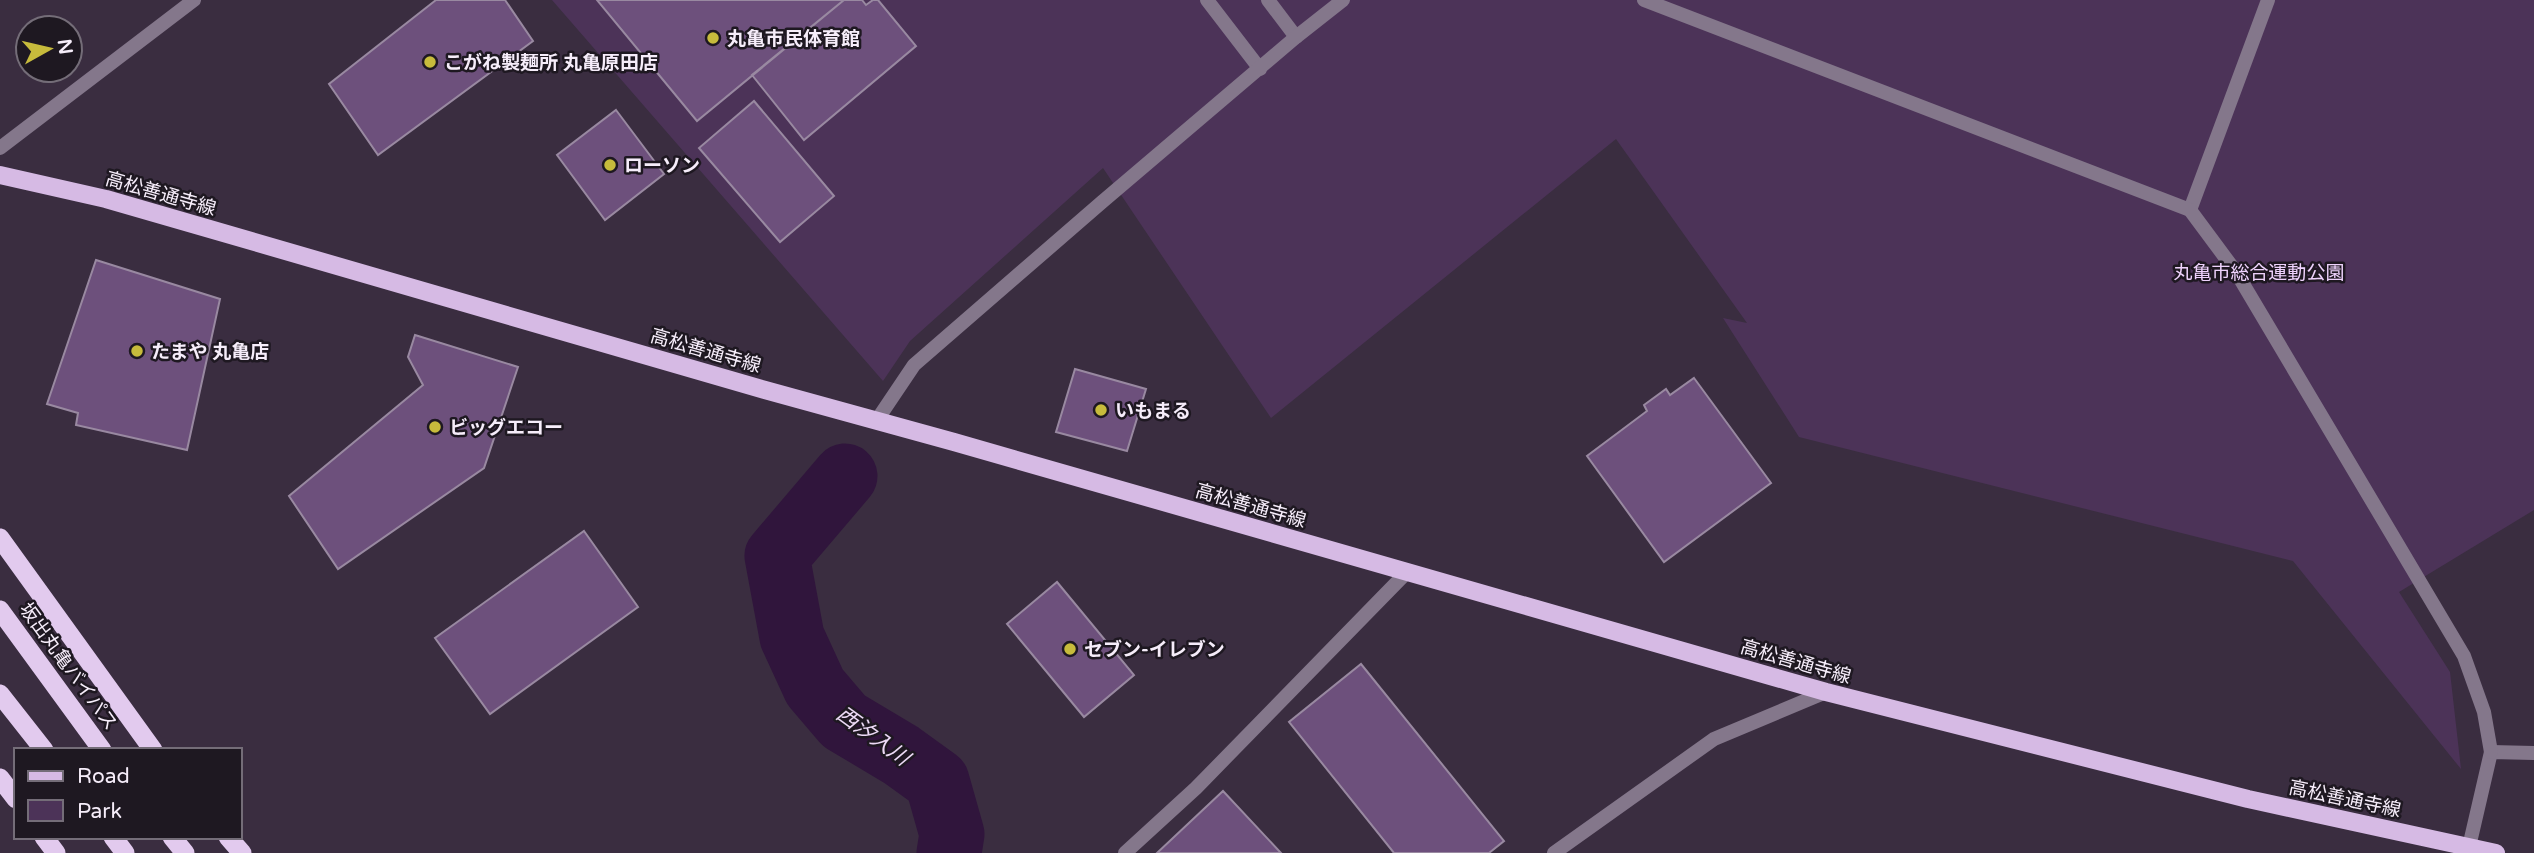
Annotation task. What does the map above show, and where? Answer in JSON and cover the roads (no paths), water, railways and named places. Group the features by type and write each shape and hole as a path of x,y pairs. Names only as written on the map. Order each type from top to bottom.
{"highway":[{"path":"0,538 152,748"},
{"name":"坂出丸亀バイパス","path":"0,610 101,748"},
{"path":"0,694 42,748"},
{"path":"0,778 14,796"},
{"path":"174,839 186,853"},
{"path":"230,839 242,853"}],"main road":[{"name":"高松善通寺線","path":"0,176 106,198 1826,692 2248,799 2496,853"}],"street":[{"path":"0,148 194,0"},
{"path":"1207,0 1259,69"},
{"path":"1268,0 1296,37"},
{"path":"877,420 914,365 1091,211 1343,0"},
{"path":"1644,0 2190,210 2235,272 2464,656 2484,712 2491,752 2469,847"},
{"path":"2190,210 2268,0"},
{"path":"1125,853 1196,788 1407,572"},
{"path":"1554,853 1714,739 1826,692"},
{"path":"2491,752 2534,753"}],"waterway":[{"name":"西汐入川","path":"845,476 777,556 792,637 815,687 844,721 901,755 937,781 952,834 949,853"}],"place":[{"name":"丸亀市民体育館","path":"713,38"},
{"name":"こがね製麺所 丸亀原田店","path":"430,62"},
{"name":"ローソン","path":"610,165"},
{"name":"たまや 丸亀店","path":"137,351"},
{"name":"いもまる","path":"1101,410"},
{"name":"ビッグエコー","path":"435,427"},
{"name":"セブン-イレブン","path":"1070,649"}],"park label":[{"name":"丸亀市総合運動公園","path":"2259,272"}]}
